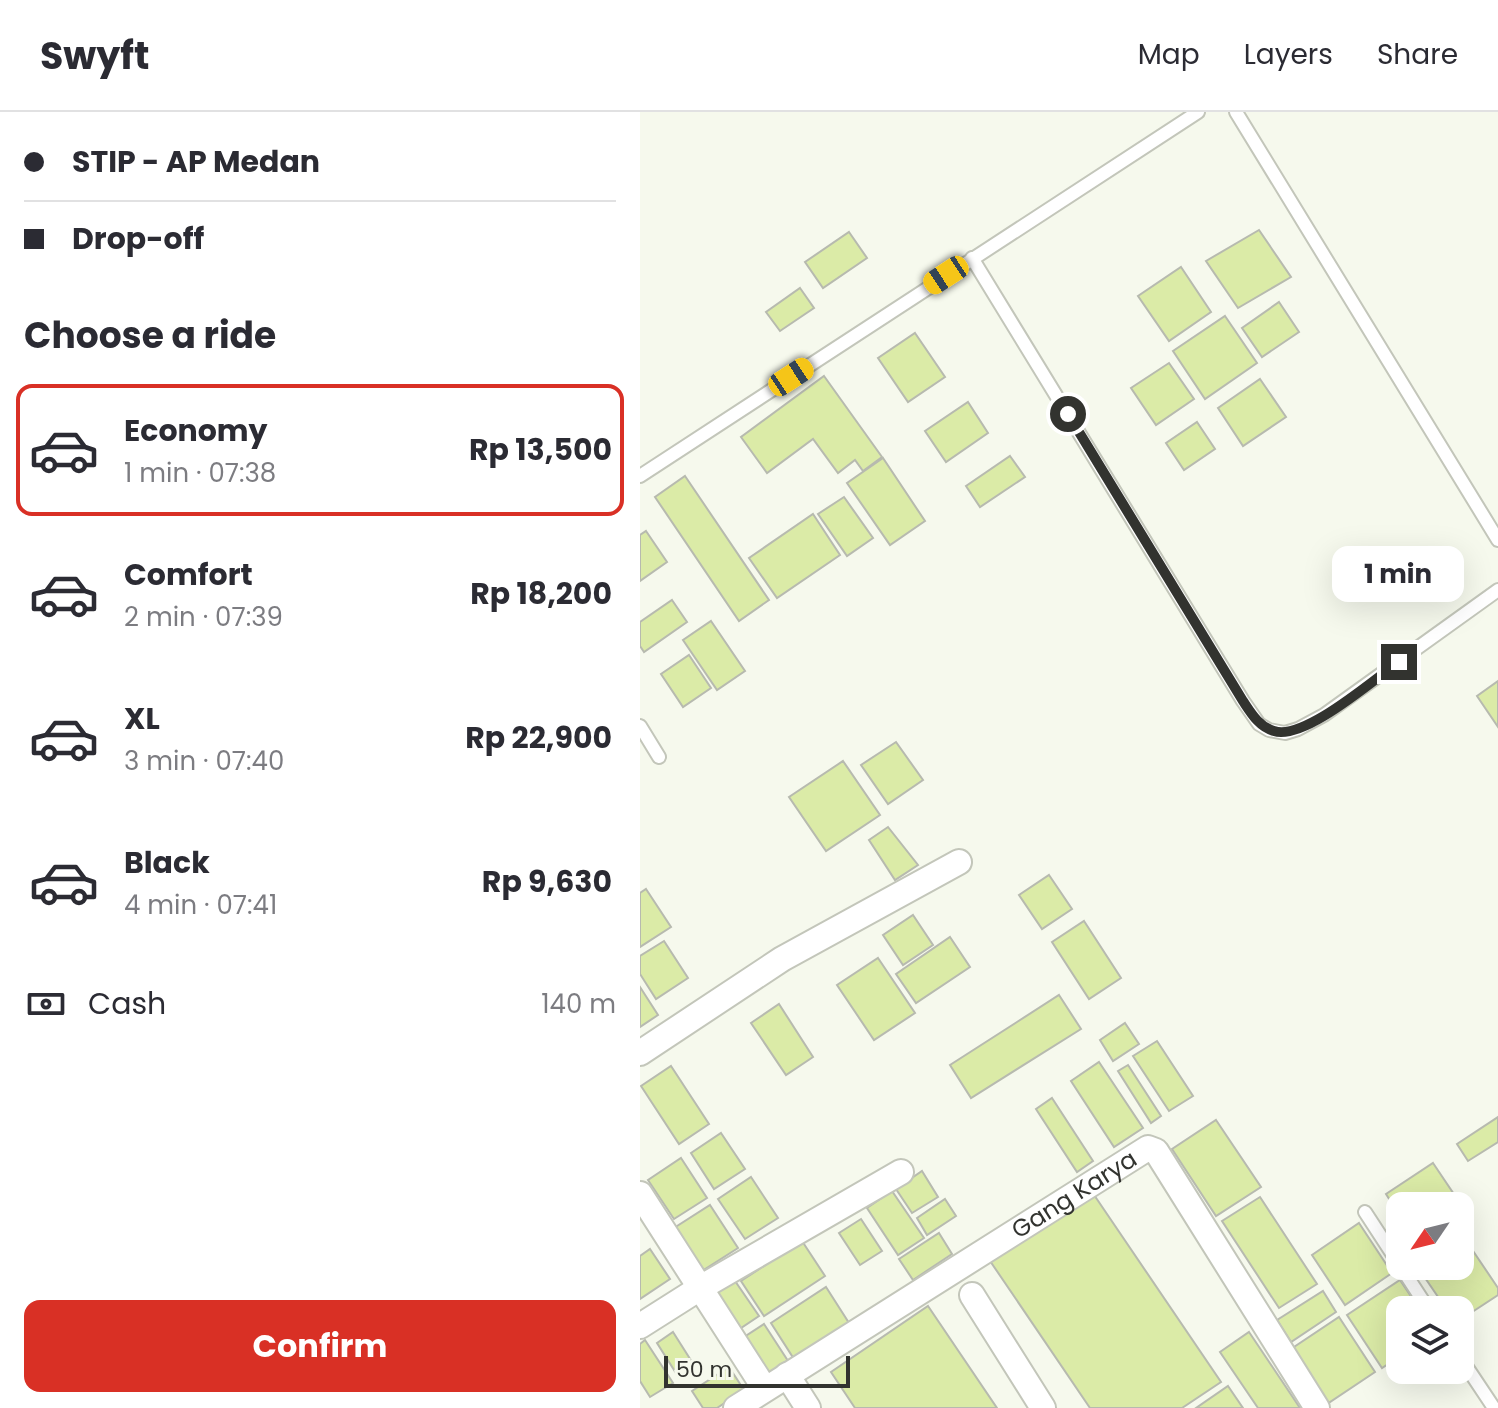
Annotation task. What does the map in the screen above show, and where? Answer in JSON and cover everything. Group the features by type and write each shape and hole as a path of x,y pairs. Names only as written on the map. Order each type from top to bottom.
{"street":[{"path":"640,1053 782,959 959,862"},
{"name":"Gang Karya","path":"736,1408 1148,1148 1156,1151 1317,1408"},
{"path":"640,1326 901,1172"},
{"path":"640,1194 765,1389"},
{"path":"972,1295 1043,1408"},
{"path":"787,1375 808,1408"}],"lane":[{"path":"640,476 1198,112"},
{"path":"1236,112 1498,540"},
{"path":"972,258 1259,724 1285,733 1324,715 1498,590"},
{"path":"640,726 659,757"},
{"path":"1365,1212 1420,1296"},
{"path":"1474,1378 1494,1408"}],"building":[{"path":"1259,230 1291,277 1238,308 1206,261"},
{"path":"849,232 867,258 823,288 805,262"},
{"path":"1181,267 1211,312 1169,341 1138,296"},
{"path":"800,288 814,308 780,331 766,312"},
{"path":"1279,302 1299,332 1262,357 1242,328"},
{"path":"1225,316 1257,363 1205,399 1173,351"},
{"path":"915,333 945,377 908,402 878,358"},
{"path":"1169,363 1194,399 1156,425 1131,388"},
{"path":"824,376 882,457 863,471 855,460 838,473 813,439 767,473 741,437"},
{"path":"1260,379 1286,417 1243,446 1218,408"},
{"path":"968,402 988,433 946,462 925,431"},
{"path":"1197,422 1215,449 1184,470 1166,443"},
{"path":"1010,456 1025,477 980,507 966,486"},
{"path":"883,458 925,521 890,545 847,483"},
{"path":"685,476 769,600 739,621 655,497"},
{"path":"844,497 873,538 847,556 818,514"},
{"path":"813,514 840,555 777,598 749,558"},
{"path":"646,531 667,562 640,581 640,535"},
{"path":"672,600 687,622 644,652 640,646 640,622"},
{"path":"711,621 745,671 717,690 683,640"},
{"path":"689,655 711,688 683,707 661,674"},
{"path":"1498,681 1498,727 1477,696"},
{"path":"896,742 923,780 888,804 861,765"},
{"path":"843,761 880,815 826,851 789,797"},
{"path":"888,827 918,865 895,880 869,840"},
{"path":"1049,875 1072,909 1042,929 1019,895"},
{"path":"646,889 671,927 640,947 640,893"},
{"path":"913,915 933,945 903,965 883,935"},
{"path":"1084,921 1121,978 1089,999 1052,942"},
{"path":"950,937 970,967 916,1003 896,974"},
{"path":"664,941 688,978 656,999 640,974 640,956"},
{"path":"878,958 915,1013 874,1040 837,985"},
{"path":"640,987 658,1015 640,1027"},
{"path":"1059,995 1081,1029 971,1098 950,1065"},
{"path":"779,1004 813,1057 786,1075 751,1023"},
{"path":"1125,1023 1139,1044 1113,1061 1100,1040"},
{"path":"1157,1041 1193,1096 1169,1111 1133,1056"},
{"path":"1099,1062 1143,1128 1114,1147 1071,1081"},
{"path":"1128,1065 1161,1116 1151,1123 1118,1071"},
{"path":"671,1066 709,1124 679,1144 641,1086"},
{"path":"1052,1098 1093,1161 1077,1172 1036,1109"},
{"path":"1498,1117 1498,1142 1468,1161 1457,1144"},
{"path":"1216,1120 1261,1187 1216,1216 1172,1149"},
{"path":"721,1133 745,1169 714,1189 691,1153"},
{"path":"681,1158 707,1198 674,1219 648,1180"},
{"path":"1433,1163 1452,1192 1389,1192"},
{"path":"922,1171 938,1197 912,1213 896,1189"},
{"path":"751,1177 778,1218 745,1239 718,1199"},
{"path":"1088,1186 1221,1382 1182,1408 1090,1408 986,1255"},
{"path":"892,1191 924,1238 898,1255 867,1208"},
{"path":"1260,1197 1317,1284 1279,1308 1222,1221"},
{"path":"945,1199 956,1216 927,1235 917,1218"},
{"path":"710,1205 738,1248 702,1271 674,1228"},
{"path":"861,1219 882,1251 860,1265 839,1233"},
{"path":"1359,1223 1386,1264 1386,1277 1345,1305 1312,1255"},
{"path":"939,1233 952,1254 913,1280 899,1259"},
{"path":"802,1241 825,1276 764,1316 741,1281"},
{"path":"650,1249 670,1279 640,1299 640,1256"},
{"path":"1474,1252 1498,1288 1498,1295 1474,1311 1474,1296 1437,1296 1427,1280 1474,1280"},
{"path":"733,1278 759,1316 732,1334 707,1295"},
{"path":"1400,1280 1411,1296 1386,1296 1386,1365 1382,1368 1347,1315"},
{"path":"826,1287 849,1323 794,1359 771,1323"},
{"path":"1323,1291 1336,1312 1291,1342 1277,1320"},
{"path":"928,1306 997,1408 855,1408 831,1372"},
{"path":"1339,1317 1375,1372 1327,1404 1291,1349"},
{"path":"764,1324 790,1364 765,1380 738,1341"},
{"path":"673,1332 692,1362 676,1373 657,1343"},
{"path":"1249,1332 1300,1408 1258,1408 1220,1352"},
{"path":"645,1340 673,1383 650,1397 640,1381 640,1344"},
{"path":"729,1367 744,1390 717,1408 703,1408 692,1391"},
{"path":"1228,1386 1243,1408 1196,1408"}],"route":[{"path":"1068,414 1259,724 1278,733 1298,729 1324,715 1399,662"}]}
